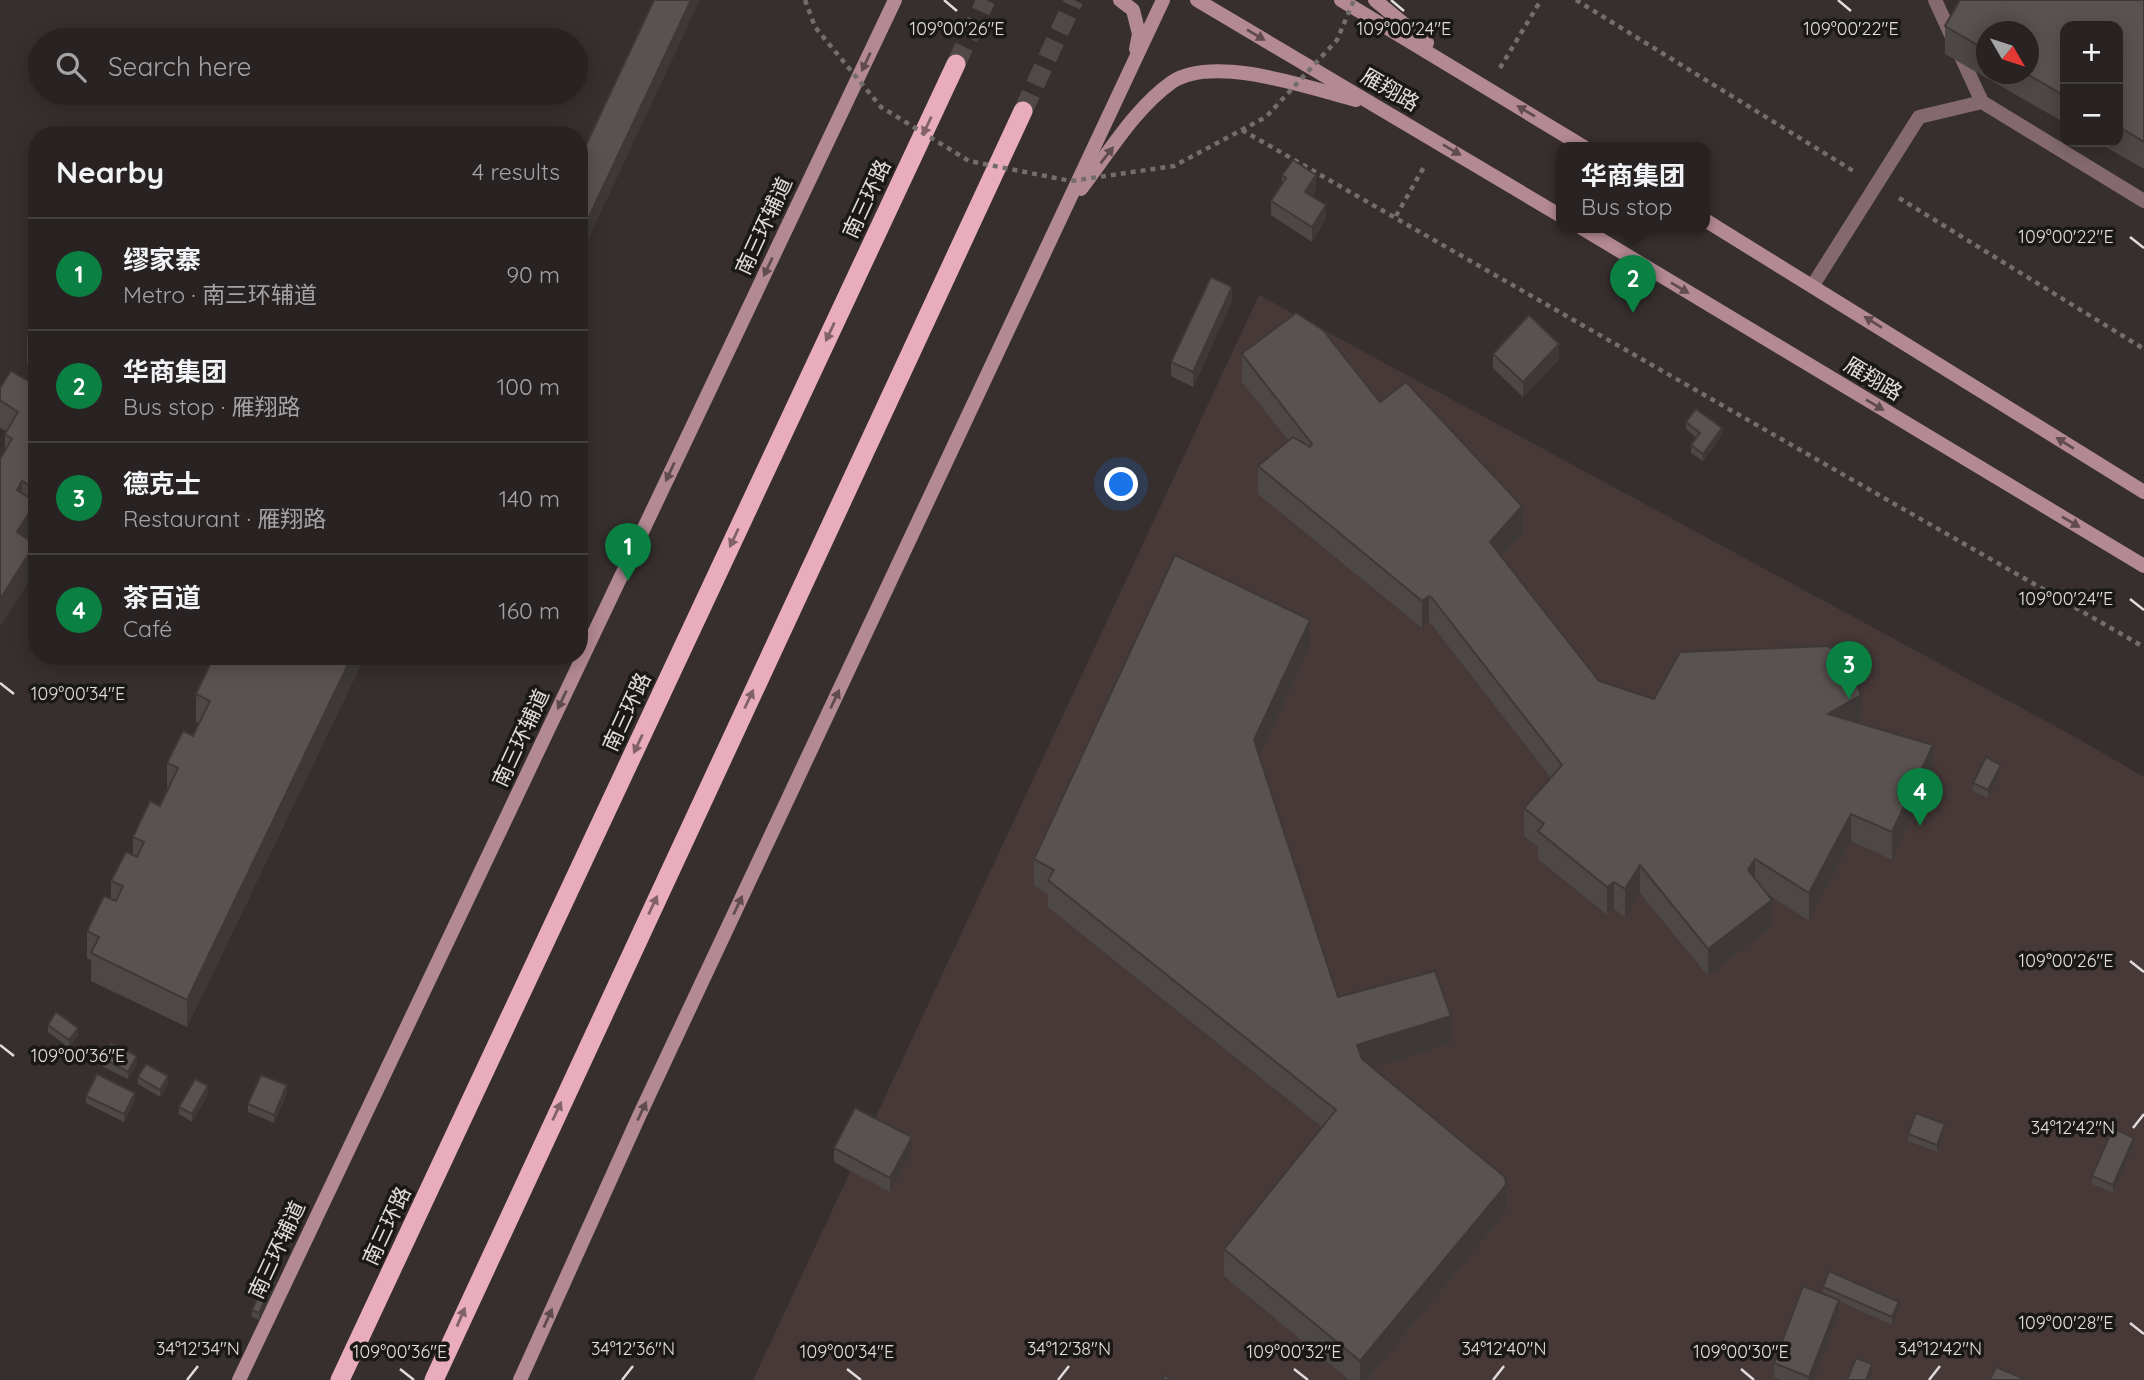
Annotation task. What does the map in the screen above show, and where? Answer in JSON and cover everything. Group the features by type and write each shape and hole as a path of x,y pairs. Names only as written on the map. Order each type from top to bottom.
{"highway":[{"name":"南三环路","path":"340,1380 956,64"},
{"path":"434,1380 1023,111"}],"main road":[{"name":"南三环辅道","path":"588,646 895,0"},
{"path":"1119,0 1133,10 1139,34 1135,61"},
{"path":"520,1380 640,1114 1163,0"},
{"name":"雁翔路","path":"1197,0 1556,213"},
{"path":"1341,0 1576,142"},
{"path":"1375,0 1466,75"},
{"path":"1065,209 1149,103 1172,82 1190,73 1214,72 1280,79 1375,105"},
{"path":"1710,223 2144,492"},
{"name":"雁翔路","path":"1590,233 2144,566"},
{"name":"南三环辅道","path":"239,1380 579,665"}],"lane":[{"path":"1935,0 1982,102 2144,201"},
{"path":"1813,285 1919,117 1982,102"}],"path":[{"path":"805,0 815,27 880,107 970,161 1071,181 1174,166 1266,117 1337,40 1354,0"},
{"path":"1488,89 1541,0"},
{"path":"1242,130 2144,647"},
{"path":"1396,216 1438,142"}],"shaded area":[{"path":"1259,295 2077,738 2144,777 2144,1380 753,1380"}],"building":[{"path":"654,0 691,0 588,219 588,141"},
{"path":"1960,0 2144,0 2144,142 2123,129 2123,21 2060,21 2060,93 2039,81 2039,21 1976,21 1976,44 1945,26"},
{"path":"1293,160 1316,175 1305,192 1326,205 1312,227 1271,201 1286,178 1282,175"},
{"path":"1211,277 1232,287 1193,372 1171,362"},
{"path":"1296,313 1323,330 1380,402 1406,382 1522,506 1490,542 1599,681 1654,699 1680,652 1828,646 1849,659 1861,695 1828,714 1933,745 1892,832 1851,814 1809,893 1755,859 1748,870 1772,900 1708,949 1640,865 1625,889 1614,882 1607,887 1538,831 1544,824 1524,808 1562,765 1432,598 1429,596 1422,601 1258,466 1293,437 1310,447 1312,444 1242,354"},
{"path":"1529,315 1559,344 1523,382 1493,354"},
{"path":"11,371 28,381 28,485 22,481 17,490 28,497 28,515 17,532 28,539 28,555 0,599 0,459 12,439 5,434 18,412 0,400 0,388"},
{"path":"1696,409 1722,428 1703,454 1691,445 1700,433 1686,422"},
{"path":"1175,555 1310,620 1254,740 1338,997 1435,971 1451,1016 1357,1045 1362,1059 1505,1177 1506,1185 1360,1361 1224,1249 1336,1110 1048,880 1054,870 1034,859"},
{"path":"210,665 348,665 187,1000 91,953 99,937 87,931 104,896 116,901 123,886 111,881 126,852 137,857 144,842 133,837 150,801 160,806 178,768 167,763 183,731 193,736 210,701 196,694"},
{"path":"1986,757 2001,765 1988,790 1973,783"},
{"path":"56,1012 78,1028 69,1040 48,1025"},
{"path":"111,1043 137,1056 128,1072 102,1058"},
{"path":"146,1064 168,1076 160,1090 138,1077"},
{"path":"97,1074 135,1093 124,1114 86,1096"},
{"path":"261,1075 287,1085 274,1115 248,1104"},
{"path":"195,1079 208,1086 192,1114 179,1107"},
{"path":"855,1108 912,1137 890,1178 834,1148"},
{"path":"1916,1113 1945,1124 1937,1145 1908,1134"},
{"path":"2113,1128 2134,1138 2113,1185 2092,1176"},
{"path":"1829,1271 1899,1302 1892,1317 1823,1287"},
{"path":"268,1276 276,1277 259,1313 252,1310"},
{"path":"1803,1286 1839,1300 1809,1377 1774,1363"},
{"path":"1856,1358 1872,1364 1866,1380 1847,1380"},
{"path":"1996,1367 2027,1380 1990,1380"}],"tunnel":[{"path":"956,64 986,0"},
{"path":"1023,111 1074,0"}],"place":[{"name":"华商集团","path":"1633,313"},
{"name":"缪家寨","path":"628,581"},
{"name":"德克士","path":"1849,699"},
{"name":"茶百道","path":"1920,826"}]}
